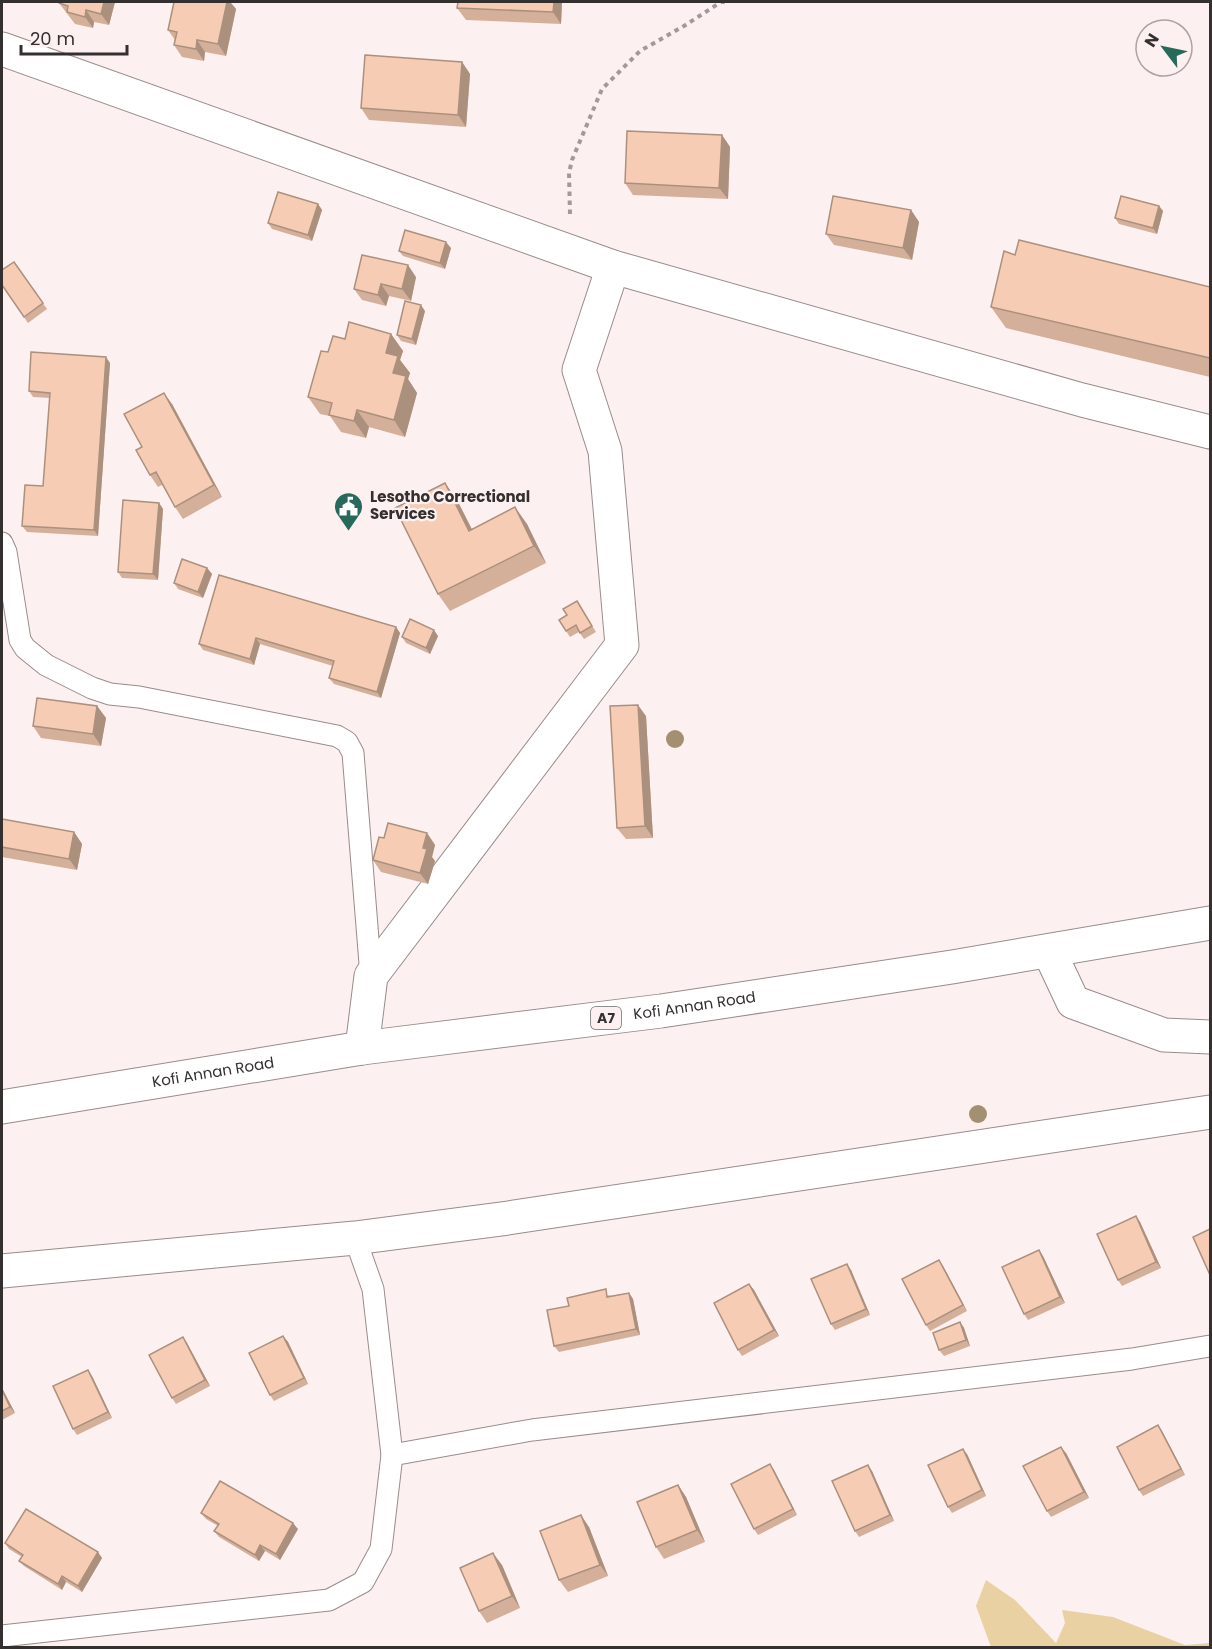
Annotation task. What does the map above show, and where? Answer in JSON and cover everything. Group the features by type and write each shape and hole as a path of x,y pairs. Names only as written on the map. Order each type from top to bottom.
{"street":[{"path":"2,49 613,267 1082,400 1210,432"},
{"path":"362,1048 371,976 622,645 605,451 579,370 613,267"},
{"name":"Kofi Annan Road","path":"2,1107 362,1048 661,1011 1049,951 1210,923"},
{"path":"1049,951 1073,1002 1164,1035 1210,1037"},
{"path":"2,1271 355,1238 508,1218 1210,1112"}],"lane":[{"path":"2,543 6,552 20,640 33,656 46,665 92,688 110,694 139,697 337,736 347,742 353,753 371,976"},
{"path":"2,1636 329,1600 363,1582 381,1549 392,1455 373,1288 355,1238"},
{"path":"392,1455 532,1430 1132,1359 1210,1346"}],"path":[{"path":"565,250 570,221 569,173 572,159 602,89 639,51 721,2 728,2"}],"shaded area":[{"path":"986,1580 1015,1600 1056,1643 1065,1623 1062,1610 1113,1617 1185,1645 1210,1643 1210,1647 991,1647 976,1606"}],"building":[{"path":"59,2 104,2 101,14 86,10 85,17 67,12 68,6"},
{"path":"174,2 227,2 218,44 197,40 196,49 174,45 177,32 168,30"},
{"path":"458,2 554,2 553,12 457,8"},
{"path":"365,55 462,62 458,115 361,108"},
{"path":"627,131 722,135 719,188 625,183"},
{"path":"278,192 318,204 308,235 268,223"},
{"path":"833,196 911,210 903,248 826,234"},
{"path":"1121,196 1159,206 1153,228 1115,218"},
{"path":"405,230 446,242 440,263 399,251"},
{"path":"1019,240 1210,287 1210,358 991,307 1004,251 1015,255"},
{"path":"362,255 408,265 402,289 381,284 378,295 354,289"},
{"path":"14,262 43,303 24,317 2,285 2,270"},
{"path":"405,301 421,305 412,339 397,335"},
{"path":"349,322 391,334 386,353 398,356 393,373 406,376 394,420 357,410 354,421 329,415 332,403 308,397 321,351 328,352 333,336 345,339"},
{"path":"31,352 106,357 94,530 22,526 25,485 43,486 50,393 29,391"},
{"path":"164,393 214,485 175,507 156,472 150,475 136,450 142,447 124,414"},
{"path":"445,483 469,531 515,507 534,546 438,594 395,508"},
{"path":"123,500 159,503 153,574 118,572"},
{"path":"182,559 207,568 198,592 174,583"},
{"path":"219,575 396,627 377,692 329,678 334,661 256,638 250,659 199,644"},
{"path":"577,601 592,626 580,633 576,625 566,631 559,620 567,615 563,609"},
{"path":"410,619 434,630 426,648 402,637"},
{"path":"37,698 97,706 93,734 33,726"},
{"path":"638,705 645,826 617,828 610,706"},
{"path":"2,819 74,832 69,859 2,847"},
{"path":"388,823 427,833 423,848 427,849 420,873 373,860 379,837 384,838"},
{"path":"1136,1216 1156,1262 1118,1280 1097,1234"},
{"path":"1210,1229 1210,1275 1193,1237"},
{"path":"1039,1250 1060,1297 1024,1314 1002,1267"},
{"path":"939,1260 963,1305 926,1325 902,1279"},
{"path":"847,1264 866,1309 831,1324 811,1279"},
{"path":"749,1284 774,1330 738,1350 714,1303"},
{"path":"606,1289 607,1297 629,1293 636,1329 554,1346 547,1310 569,1306 567,1298"},
{"path":"960,1322 966,1340 939,1350 933,1333"},
{"path":"283,1336 304,1378 270,1395 249,1353"},
{"path":"183,1337 205,1380 172,1398 149,1355"},
{"path":"88,1370 108,1412 73,1429 53,1386"},
{"path":"2,1390 10,1407 2,1411"},
{"path":"1158,1425 1181,1469 1139,1490 1117,1447"},
{"path":"1061,1447 1084,1492 1047,1511 1023,1466"},
{"path":"963,1449 982,1490 948,1507 928,1465"},
{"path":"770,1464 793,1509 754,1529 731,1484"},
{"path":"868,1465 890,1515 855,1531 832,1481"},
{"path":"220,1481 293,1523 276,1554 260,1545 255,1555 214,1531 219,1524 201,1513"},
{"path":"678,1485 697,1530 656,1547 637,1502"},
{"path":"26,1509 98,1552 78,1586 62,1576 58,1584 19,1561 23,1555 5,1543"},
{"path":"581,1515 600,1565 559,1580 540,1531"},
{"path":"493,1553 512,1596 479,1611 460,1568"}],"place":[{"name":"Lesotho Correctional Services","path":"349,532"}]}
